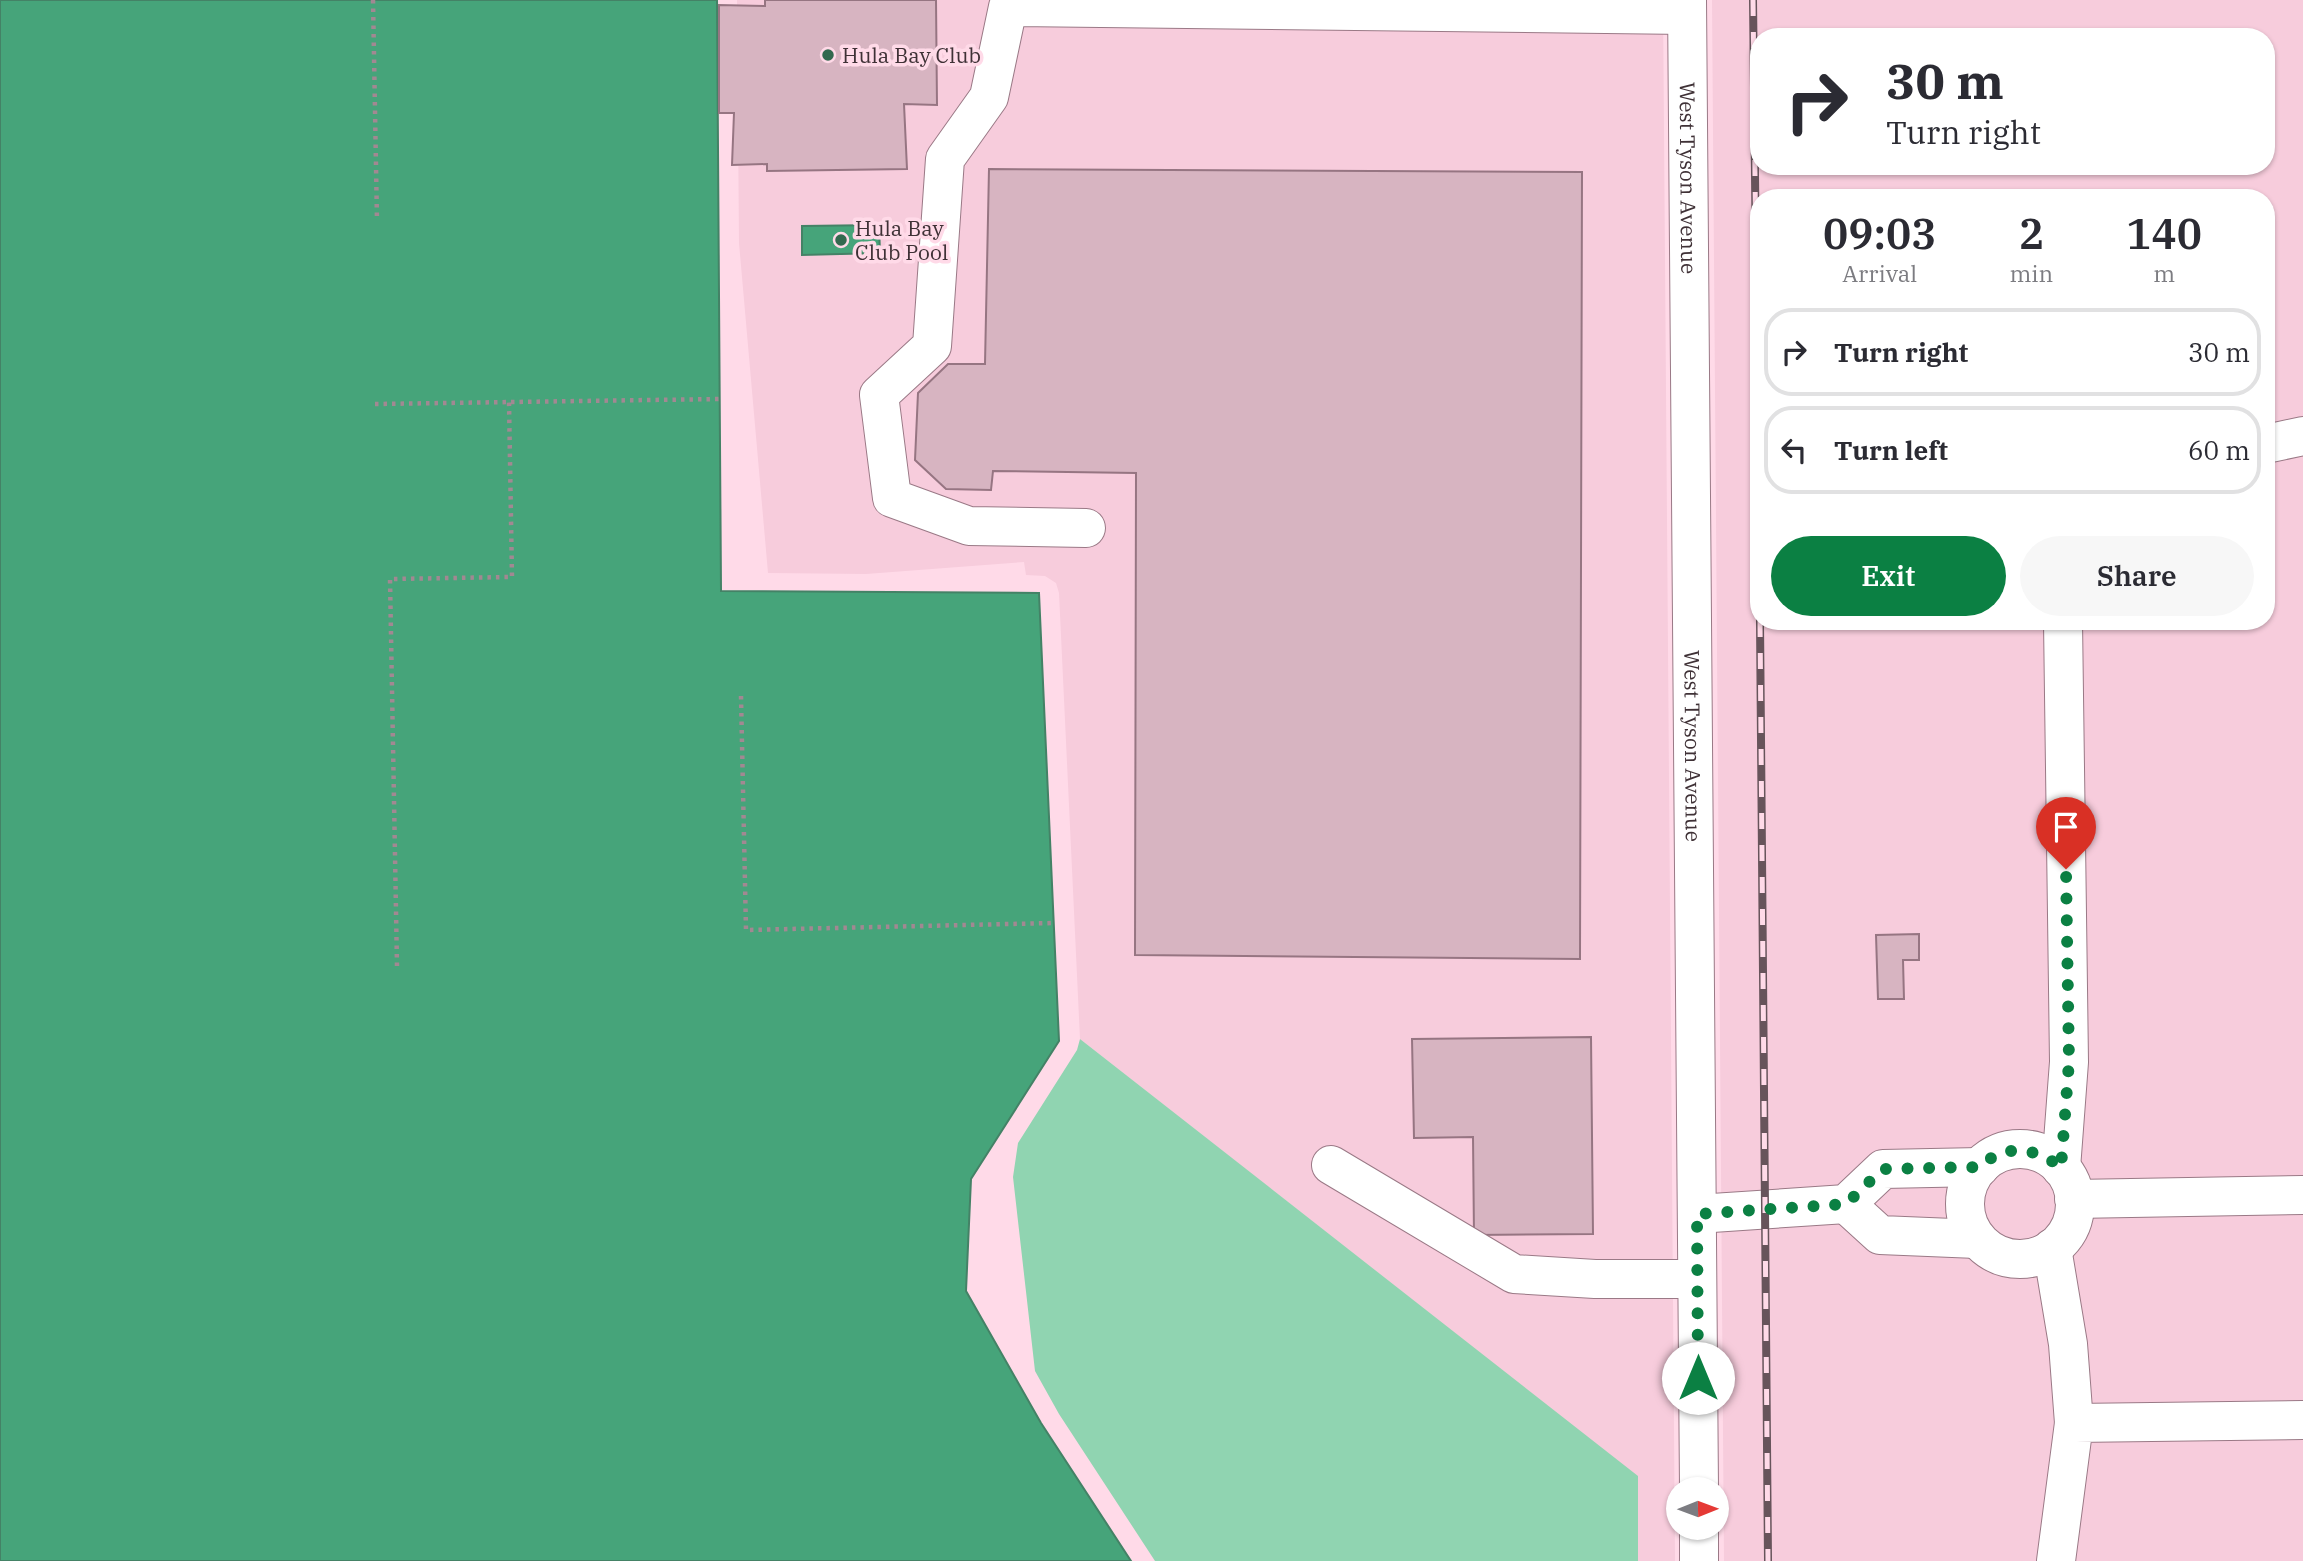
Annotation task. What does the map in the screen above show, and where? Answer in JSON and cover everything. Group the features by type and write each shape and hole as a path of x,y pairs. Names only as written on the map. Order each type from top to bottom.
{"street":[{"path":"1086,528 969,526 892,498 879,395 932,346 945,159 989,97 1006,4 1687,8"},
{"name":"West Tyson Avenue","path":"1687,8 1699,1477"},
{"path":"2275,442 2303,436"},
{"path":"2063,630 2068,1183 2075,1210 2069,1228 2059,1244 2043,1255 2025,1259 2006,1258 1990,1251 1977,1239 1968,1224 1965,1207 1967,1190 1980,1167 2001,1153 2018,1149 2035,1152 2052,1160 2068,1183"},
{"path":"1331,1165 1514,1274 1594,1279 1698,1279"},
{"path":"1697,1214 1846,1204 1883,1169 1980,1167"},
{"path":"2068,1183 2303,1195"},
{"path":"1846,1204 1880,1234 1977,1239"},
{"path":"2052,1248 2068,1344 2074,1423 2056,1561"},
{"path":"2074,1423 2303,1420"},
{"path":"1699,1540 1699,1561"}],"path":[{"path":"373,0 377,221"},
{"path":"375,404 719,399"},
{"path":"397,966 390,579 512,577 509,402"},
{"path":"741,696 746,930 1053,923"}],"shaded area":[{"path":"0,0 717,0 721,591 1039,593 1059,1041 971,1179 966,1291 1041,1423 1131,1561 0,1561"},
{"path":"737,0 1663,0 1674,1477 1666,1477 1666,1540 1675,1540 1675,1561 1638,1561 1637,1476 1080,1039 1059,593 1056,583 1045,576 1026,575 1024,562 866,574 768,573 739,243"},
{"path":"1712,0 2303,0 2303,1561 1724,1561 1724,1540 1729,1540 1729,1477 1723,1477"},
{"name":"Hula Bay Club Pool","path":"879,225 880,253 802,255 802,226"},
{"path":"1080,1039 1638,1476 1638,1561 1155,1561 1059,1414 1035,1371 1013,1177 1018,1143 1077,1050"}],"building":[{"name":"Hula Bay Club","path":"765,0 936,0 937,105 904,104 907,169 767,171 767,164 732,165 734,113 719,113 719,5 765,6"},
{"path":"989,169 1582,172 1580,959 1135,955 1136,473 993,471 991,490 946,489 915,460 918,393 948,364 985,364"},
{"path":"1919,934 1919,960 1903,960 1904,999 1878,999 1876,935"},
{"path":"1591,1037 1593,1234 1474,1235 1473,1137 1414,1138 1412,1039"}],"railway":[{"path":"1753,0 1753,28"},
{"path":"1755,175 1755,189"},
{"path":"1760,630 1768,1561"}],"place":[{"name":"Hula Bay Club","path":"828,55"},
{"name":"Hula Bay Club Pool","path":"841,240"}],"route":[{"path":"1698,1378 1697,1214 1846,1204 1883,1169 1980,1167 2001,1153 2018,1149 2035,1152 2061,1168 2069,1062 2066,869"}]}
